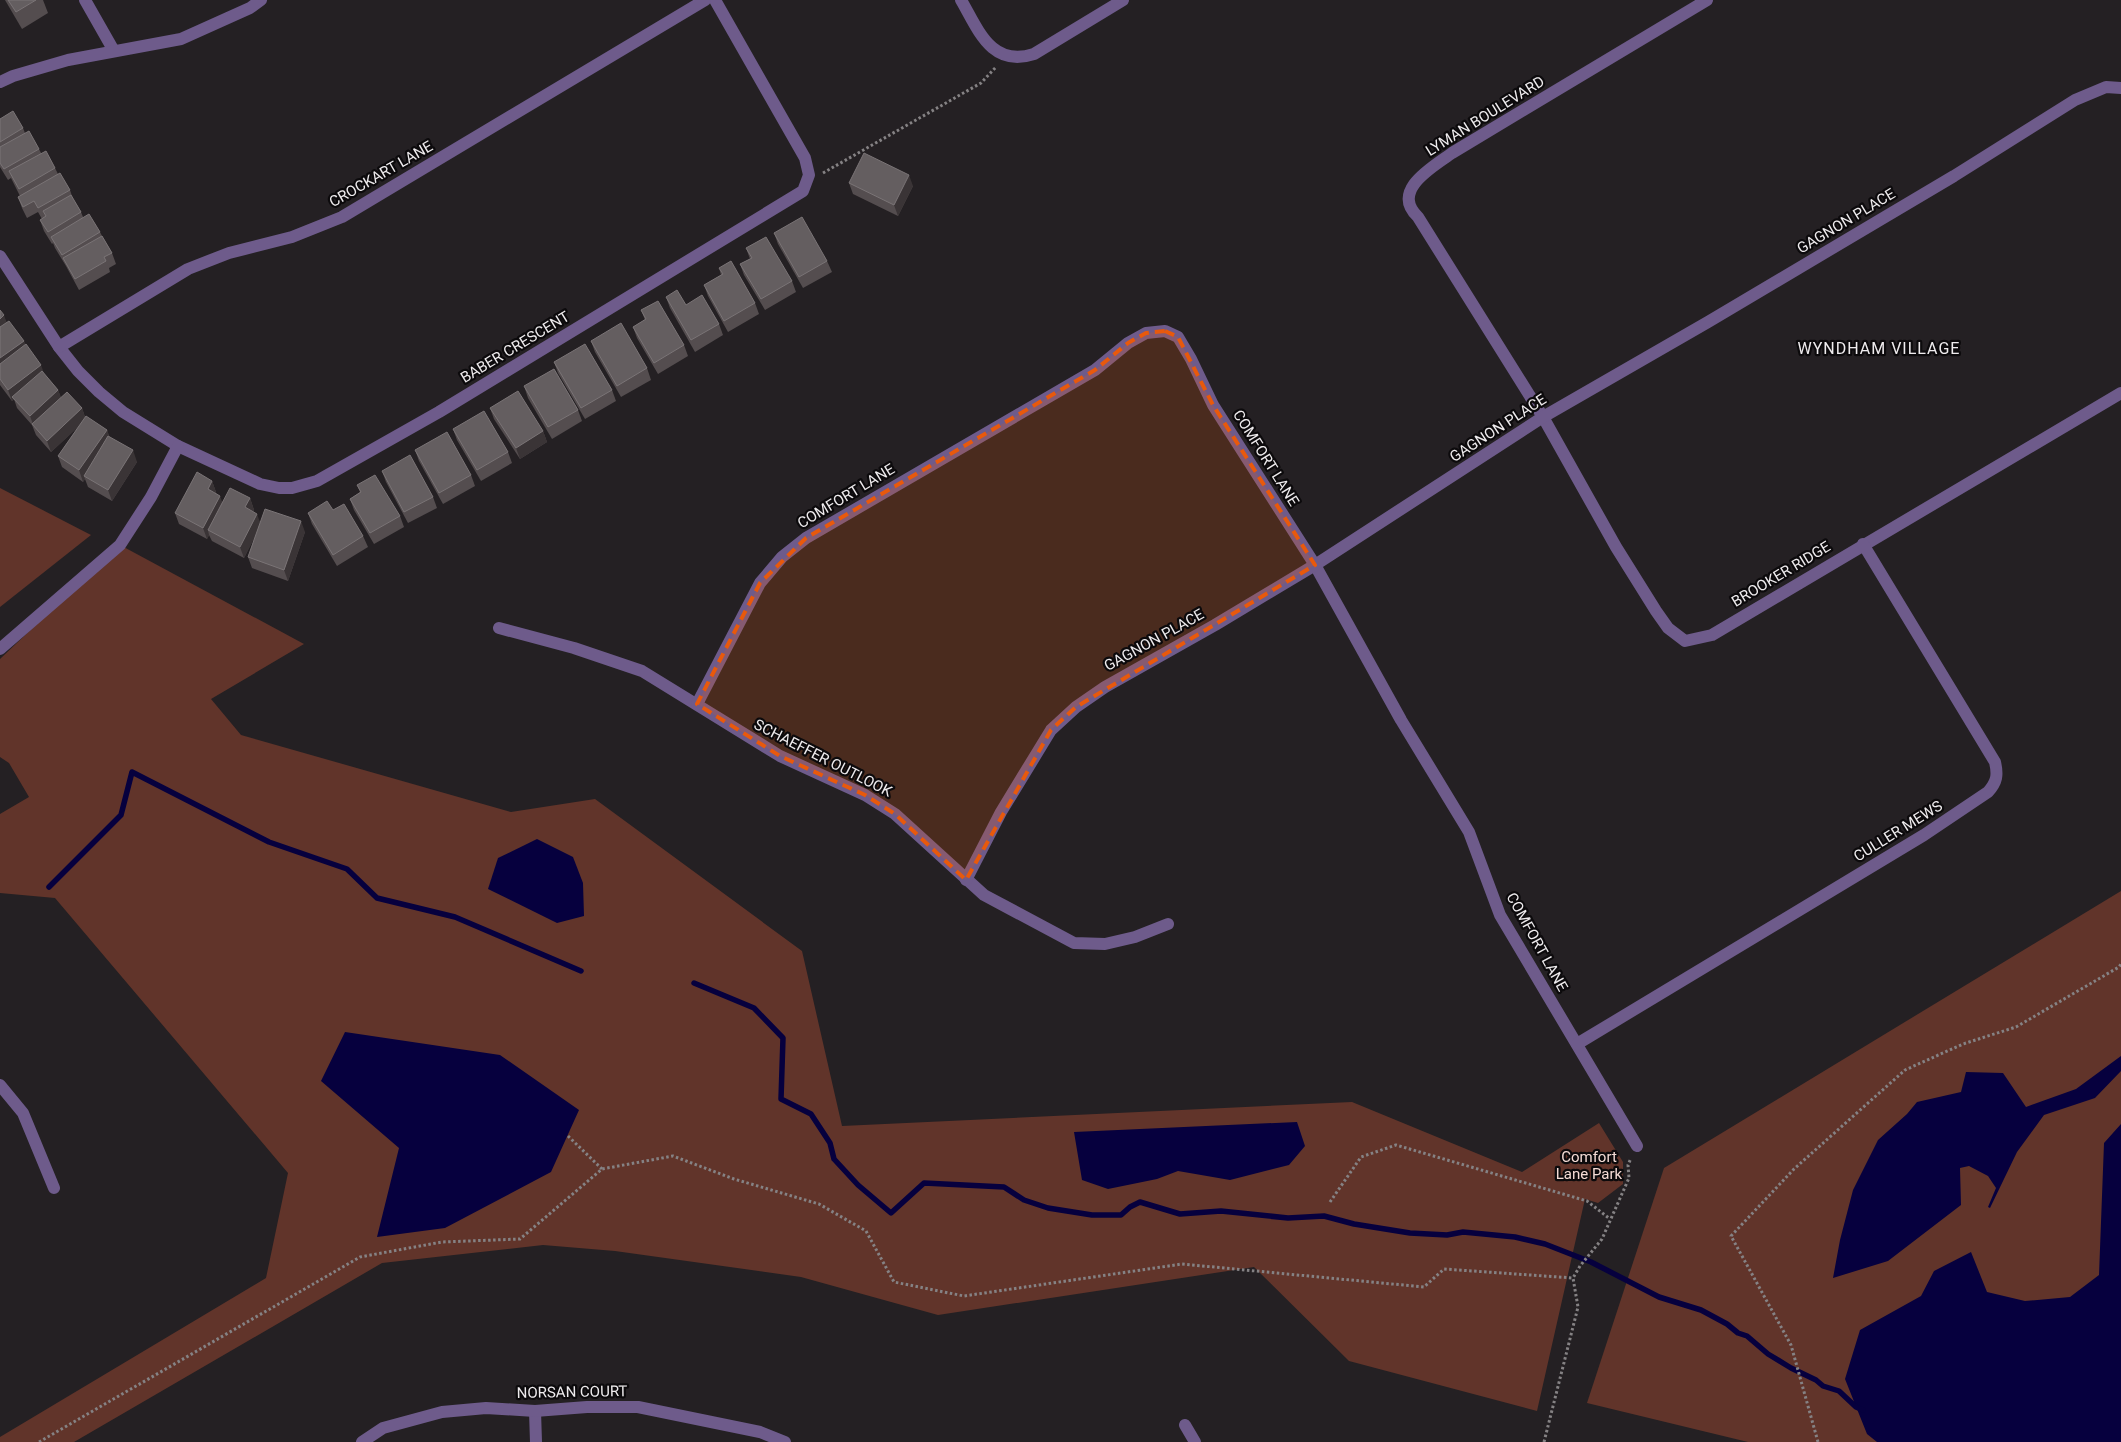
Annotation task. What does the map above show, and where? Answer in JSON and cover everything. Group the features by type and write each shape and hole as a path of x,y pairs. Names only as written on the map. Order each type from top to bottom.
{"street":[{"path":"85,0 114,51"},
{"path":"0,82 13,76 68,60 181,39 250,8 262,0"},
{"name":"CROCKART LANE","path":"59,347 188,269 229,253 292,237 342,217 705,0"},
{"path":"715,0 805,158 809,170 808,182"},
{"path":"961,0 989,46 1006,55 1018,56 1034,54 1123,0"},
{"name":"LYMAN BOULEVARD","path":"1543,417 1418,217 1411,210 1410,193 1418,177 1452,152 1707,0"},
{"name":"GAGNON PLACE","path":"966,880 1002,812 1051,730 1076,708 1106,687 1315,565 1543,417 1708,322 1954,176 2075,100 2106,88 2121,88"},
{"name":"BABER CRESCENT","path":"0,256 59,347 78,371 123,412 178,446 266,486 292,488 318,481 439,412 797,196 808,182"},
{"name":"COMFORT LANE","path":"697,704 760,582 788,552 806,538 1095,370 1128,342 1146,333 1165,332 1178,337 1213,405 1315,565 1401,720 1469,832 1500,915 1637,1146"},
{"name":"BROOKER RIDGE","path":"1543,417 1616,547 1656,611 1668,628 1685,641 1712,635 2121,393"},
{"path":"0,649 120,545 151,497 178,446"},
{"name":"CULLER MEWS","path":"1577,1044 1924,835 1988,792 1995,785 1998,773 1996,762 1863,544"},
{"name":"SCHAEFFER OUTLOOK","path":"499,628 574,648 642,672 780,756 865,795 895,814 984,895 1074,942 1105,944 1135,937 1168,924"},
{"path":"0,1085 23,1113 54,1188"},
{"name":"NORSAN COURT","path":"362,1442 383,1428 442,1412 486,1408 535,1411 587,1407 638,1407 760,1432 785,1442"},
{"path":"535,1411 536,1442"},
{"path":"1185,1425 1195,1442"}],"path":[{"path":"808,182 981,83 1006,55"},
{"path":"1818,1442 1791,1345 1731,1236 1794,1169 1905,1070 1963,1044 2016,1027 2119,967 2121,964"},
{"path":"568,1136 602,1169"},
{"path":"1330,1202 1361,1157 1396,1145 1587,1202 1610,1219"},
{"path":"1544,1442 1578,1307 1573,1278 1580,1266 1602,1239 1629,1178 1628,1164 1637,1146"},
{"path":"39,1442 360,1257 442,1242 520,1239 602,1169 673,1156 734,1179 820,1204 866,1231 894,1282 964,1296 1182,1264 1424,1287 1444,1269 1573,1278"}],"highlighted area":[{"path":"1165,331 1178,337 1213,405 1315,565 1076,707 1051,730 966,880 895,814 865,795 780,756 697,704 760,583 806,538 1095,370 1128,343 1146,333"}],"green space":[{"path":"0,488 91,535 0,607"},
{"name":"Comfort Lane Park","path":"120,545 304,644 211,699 241,735 511,812 595,799 802,951 842,1126 1352,1102 1522,1172 1599,1123 1623,1162 1623,1184 1598,1203 1585,1199 1537,1411 1349,1361 1254,1267 938,1315 801,1277 615,1251 543,1245 382,1263 74,1442 0,1442 0,1437 266,1278 288,1173 55,898 0,893 0,814 29,797 9,763 0,757 0,659"},
{"path":"2121,891 2121,1442 1748,1442 1587,1403 1664,1168"}],"shaded area":[{"path":"537,839 573,857 583,883 584,916 557,923 488,889 498,858"},
{"path":"345,1032 500,1055 579,1110 551,1172 445,1228 377,1237 399,1148 321,1081"},
{"path":"2121,1056 2121,1071 2095,1098 2044,1115 2017,1152 1990,1208 1988,1207 1996,1188 1988,1176 1969,1166 1960,1168 1961,1205 1888,1261 1833,1278 1840,1240 1853,1190 1878,1140 1907,1114 1917,1102 1961,1092 1966,1072 2003,1073 2026,1107 2076,1089"},
{"path":"1297,1122 1305,1146 1289,1165 1230,1180 1178,1171 1157,1179 1108,1189 1082,1180 1074,1132"},
{"path":"2121,1124 2121,1442 1877,1442 1867,1434 1845,1379 1860,1330 1921,1296 1934,1271 1971,1252 1987,1292 2025,1301 2070,1297 2099,1275 2104,1143"}],"building":[{"path":"8,0 36,0 16,12"},
{"path":"13,111 23,128 0,142 0,119"},
{"path":"29,131 39,149 4,169 0,163 0,147"},
{"path":"46,151 55,168 19,189 9,171"},
{"path":"864,153 909,175 894,205 849,183"},
{"path":"60,173 70,190 38,208 34,201 23,207 18,197"},
{"path":"71,195 81,212 48,232 40,220 46,216 43,211"},
{"path":"89,214 100,232 62,255 51,237"},
{"path":"802,217 827,261 799,277 774,233"},
{"path":"102,236 112,253 104,257 106,261 75,279 63,258"},
{"path":"766,237 792,281 761,299 740,264 752,258 746,248"},
{"path":"731,261 755,303 724,321 704,285 723,274 719,268"},
{"path":"677,290 686,305 702,295 719,324 691,340 666,297"},
{"path":"658,301 684,345 654,363 633,327 646,319 641,310"},
{"path":"0,310 4,315 0,319"},
{"path":"9,321 24,341 0,358 0,327"},
{"path":"621,323 647,368 617,386 591,341"},
{"path":"26,344 41,365 8,390 0,379 0,364"},
{"path":"585,344 612,390 581,408 554,362"},
{"path":"554,369 578,410 548,427 524,386"},
{"path":"42,371 58,390 30,416 12,397"},
{"path":"518,391 543,431 516,448 490,408"},
{"path":"67,392 82,408 47,441 32,424"},
{"path":"484,411 508,452 477,470 453,429"},
{"path":"86,416 107,430 79,470 58,456"},
{"path":"447,432 471,475 439,493 415,450"},
{"path":"108,436 133,450 108,490 84,476"},
{"path":"410,455 433,497 404,512 382,471"},
{"path":"197,472 212,481 208,489 220,496 203,528 175,513"},
{"path":"375,475 400,516 370,533 350,499 361,492 357,485"},
{"path":"230,488 250,498 245,507 257,514 240,547 208,530"},
{"path":"327,501 333,510 344,504 363,536 333,555 308,513"},
{"path":"265,509 301,521 284,570 248,557"}],"waterway":[{"path":"49,887 121,815 132,772 269,842 347,869 377,898 455,917 581,971"},
{"path":"694,983 754,1008 783,1038 781,1099 811,1114 830,1143 834,1159 858,1185 891,1213 924,1183 1004,1187 1024,1200 1048,1208 1092,1215 1121,1215 1130,1207 1140,1202 1180,1214 1221,1211 1288,1218 1324,1216 1354,1224 1410,1233 1447,1235 1463,1232 1515,1237 1545,1244 1591,1262 1659,1297 1701,1310 1727,1324 1738,1333 1747,1336 1768,1354 1791,1368 1816,1380 1823,1386 1839,1391 1856,1407 1863,1410"}],"district":[{"name":"WYNDHAM VILLAGE","path":"1879,348"}]}
